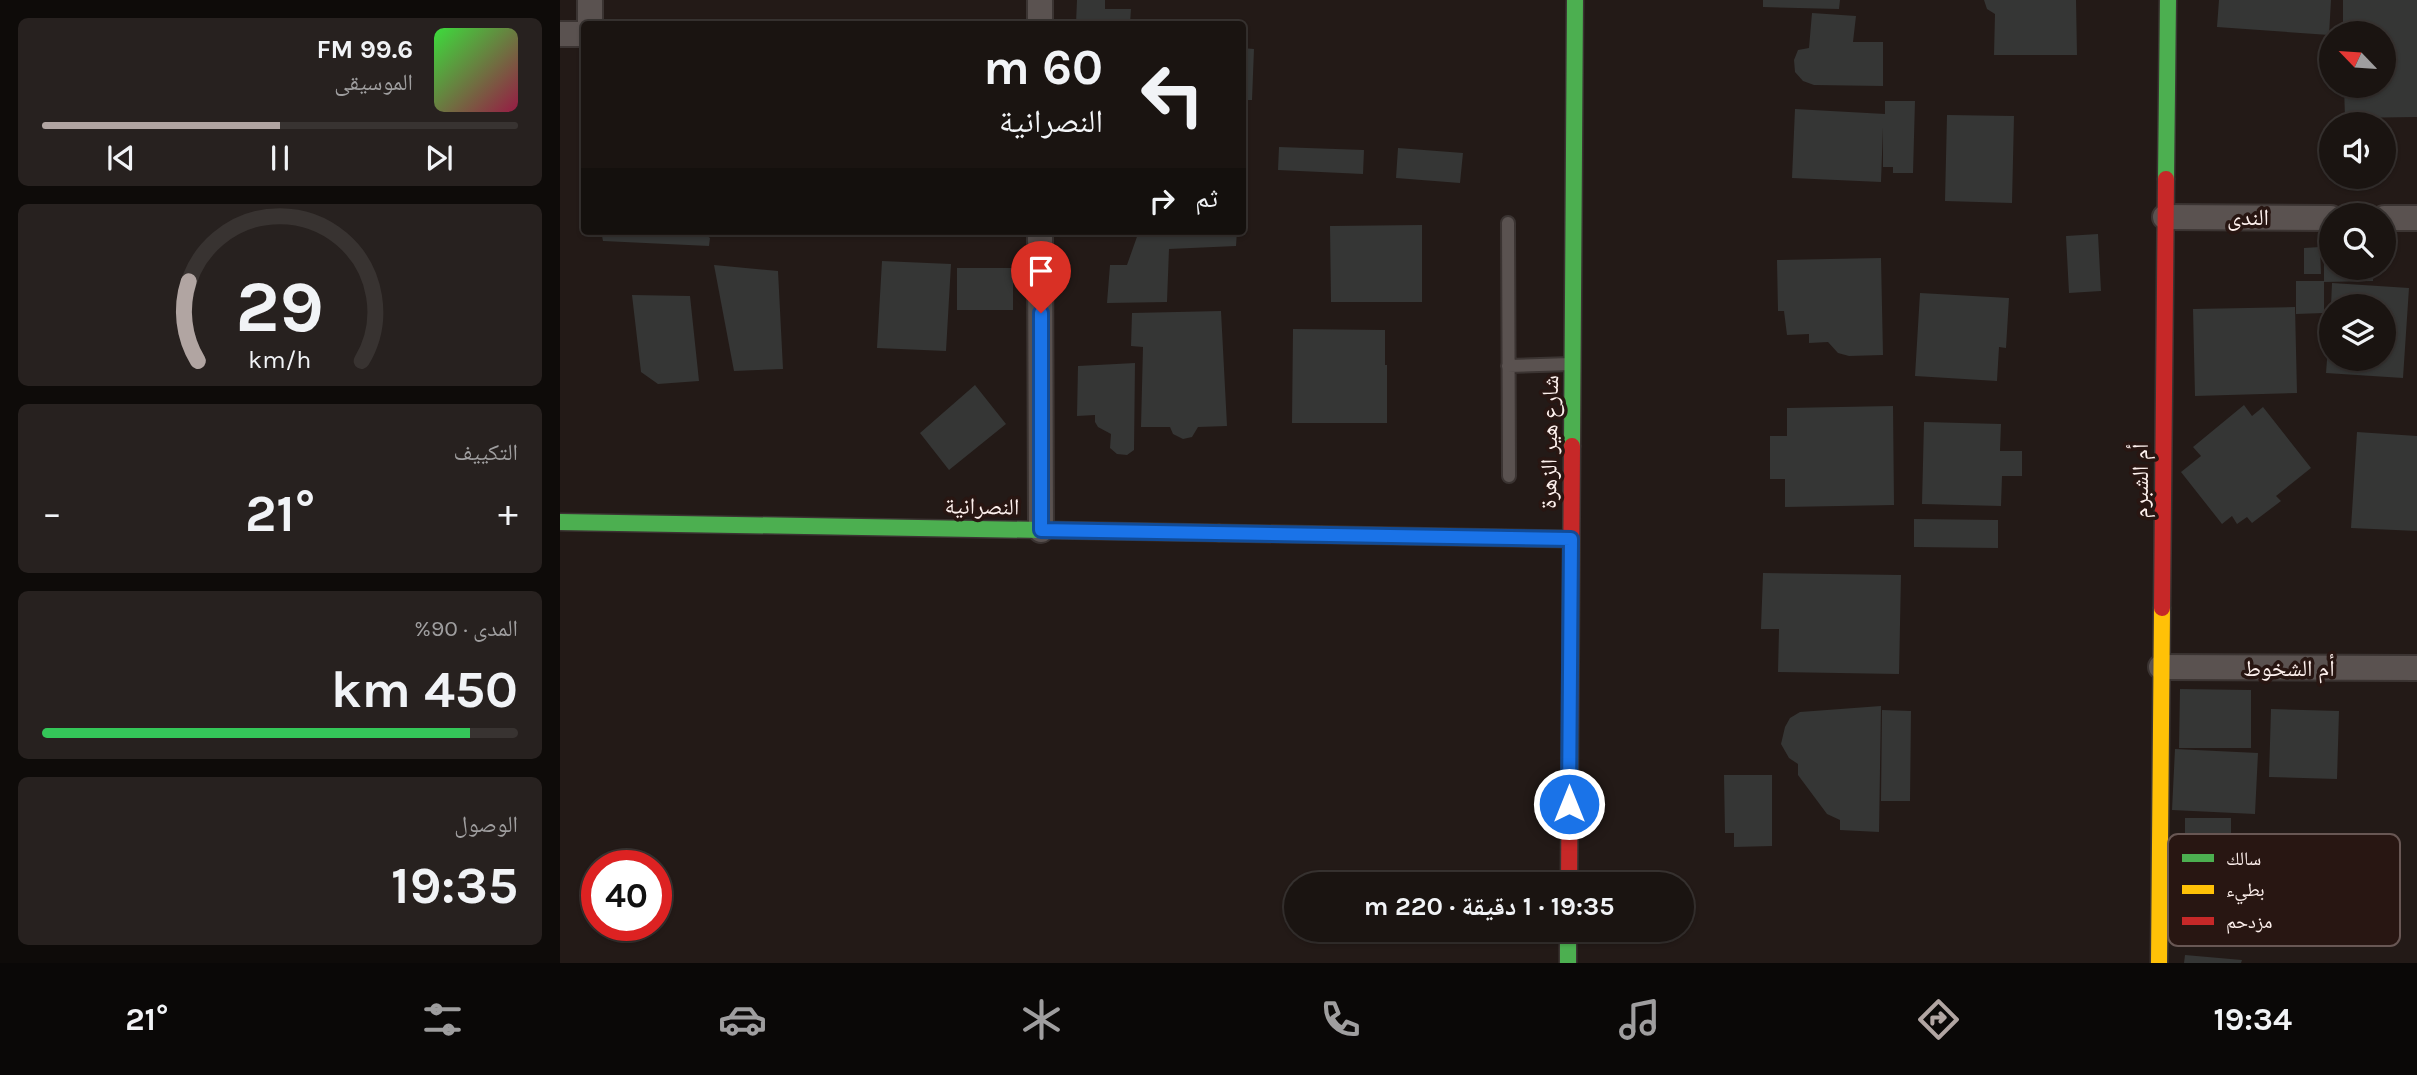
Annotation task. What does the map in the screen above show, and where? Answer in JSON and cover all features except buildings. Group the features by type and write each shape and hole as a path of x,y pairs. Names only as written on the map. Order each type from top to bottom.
{"street":[{"path":"590,0 590,21"},
{"path":"1040,0 1040,21"},
{"name":"شارع هير الزهرة","path":"1569,872 1575,0"},
{"name":"أم الشبرم","path":"2159,963 2168,0"},
{"path":"560,34 581,34"},
{"name":"الندى","path":"2165,217 2319,218"},
{"path":"2396,218 2417,218"},
{"path":"1040,235 1041,530"},
{"name":"النصرانية","path":"560,522 1571,539"},
{"name":"أم الشخوط","path":"2161,667 2417,668"},
{"path":"1568,942 1568,963"}],"lane":[{"path":"1508,223 1508,476"},
{"path":"1508,366 1572,363"}],"traffic: fast":[{"path":"1572,446 1575,0"},
{"path":"2166,179 2168,0"},
{"path":"560,522 1219,533"},
{"path":"1568,942 1568,963"}],"traffic: slow":[{"path":"2159,963 2162,608"}],"traffic: jam":[{"path":"2162,608 2166,179"},
{"path":"1569,872 1572,446"},
{"path":"1219,533 1571,539"}],"route":[{"path":"1041,313 1041,530 1571,539 1569,804"}]}
